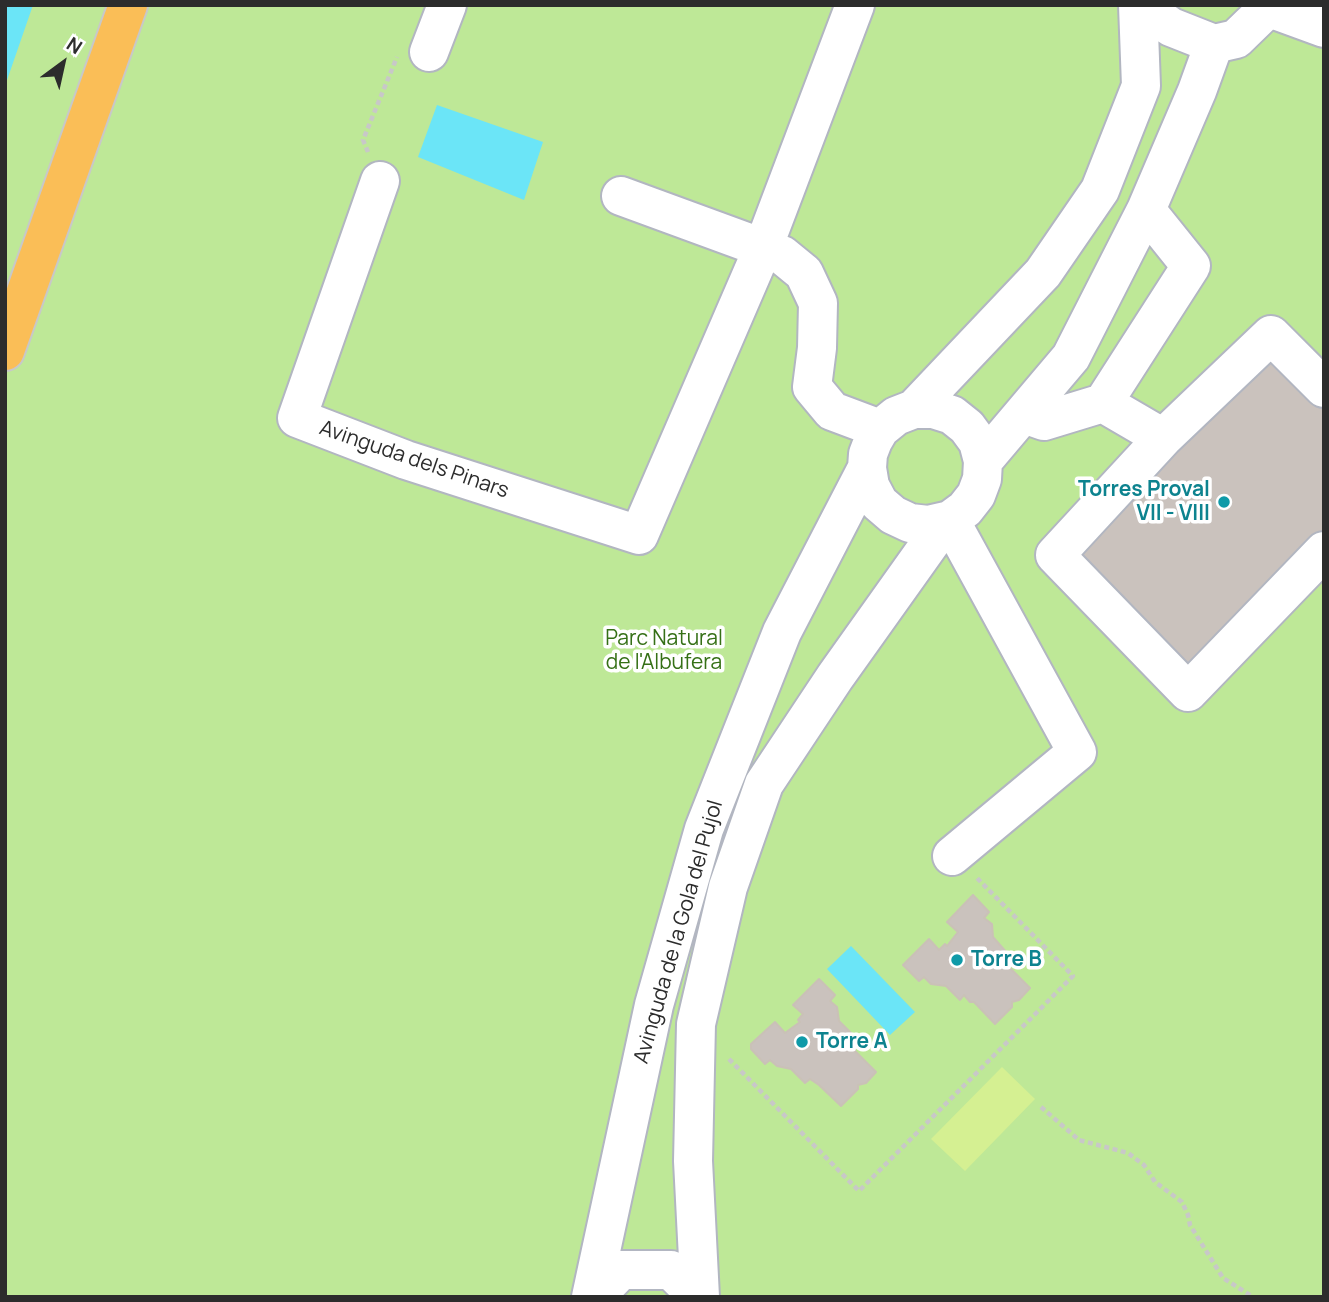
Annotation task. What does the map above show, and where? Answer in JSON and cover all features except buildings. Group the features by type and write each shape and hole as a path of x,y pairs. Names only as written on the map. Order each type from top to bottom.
{"main road":[{"path":"5,351 128,5"}],"street":[{"path":"429,52 447,5"},
{"name":"Avinguda dels Pinars","path":"380,181 297,418 406,460 639,535 763,248 855,5"},
{"path":"1139,5 1171,27 1214,44 1236,39 1267,6 1324,28"},
{"path":"914,409 1043,273 1100,190 1142,86 1139,5"},
{"path":"984,461 1070,357 1146,210 1214,44"},
{"path":"621,196 782,255 804,273 818,303 817,348 811,387 832,411 880,429"},
{"path":"1024,414 1044,421 1102,403 1191,266 1146,210"},
{"path":"1324,388 1271,335 1163,438 1055,555 1188,692 1324,551"},
{"path":"1102,403 1163,438"},
{"path":"914,409 933,409 952,415 967,427 978,442 984,461 982,479 976,495 965,509 948,520 928,525 909,523 893,515 879,502 870,486 867,468 868,454 880,429 895,416 914,409"},
{"name":"Avinguda de la Gola del Pujol","path":"593,1297 654,1004 704,828 782,632 867,468"},
{"path":"948,520 1077,752 959,862"},
{"name":"Avinguda de la Gola del Pujol","path":"699,1297 693,1161 696,1024 729,887 764,784 835,677 948,520"},
{"path":"593,1297 621,1270 671,1270 699,1297"}],"path":[{"path":"380,181 363,140 396,57 429,52"},
{"path":"725,1055 859,1191 1073,976 959,862"},
{"path":"1041,1107 1079,1140 1128,1153 1144,1165 1155,1182 1182,1202 1190,1225 1223,1278 1253,1297"}],"green space":[{"name":"Parc Natural de l'Albufera","path":"5,5 1324,5 1324,1297 5,1297"},
{"path":"1002,1067 1035,1099 965,1171 931,1139"}],"water":[{"path":"5,5 33,5 5,86"},
{"path":"437,105 543,142 524,200 418,157"},
{"path":"851,946 915,1012 890,1035 827,969"}],"place":[{"name":"Torres Proval VII - VIII","path":"1224,502"},
{"name":"Torre B","path":"957,960"},
{"name":"Torre A","path":"802,1042"}]}
